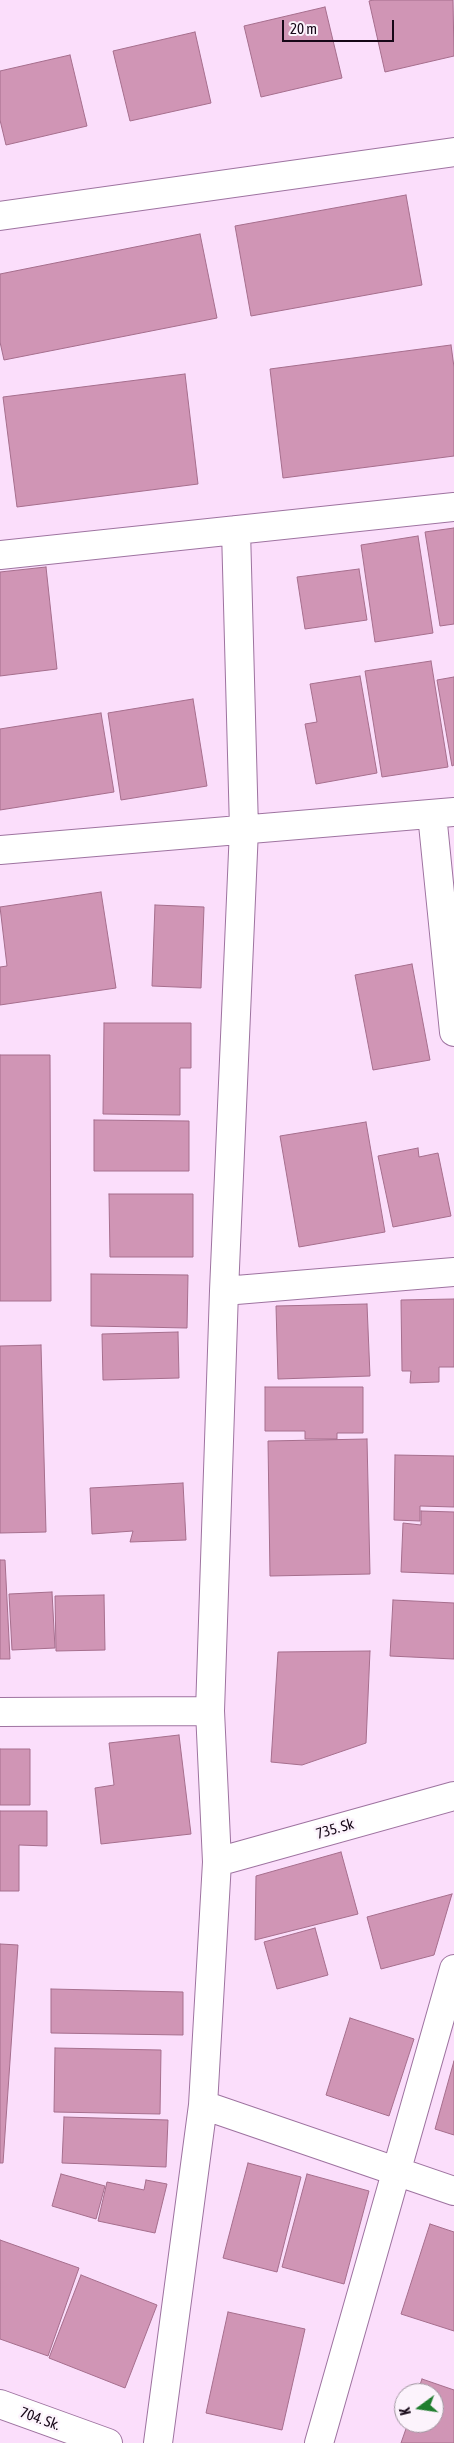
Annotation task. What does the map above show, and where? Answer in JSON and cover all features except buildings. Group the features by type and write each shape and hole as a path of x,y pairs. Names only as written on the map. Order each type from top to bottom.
{"street":[{"path":"0,216 454,152"},
{"path":"0,555 454,507"},
{"path":"158,2443 203,2105 217,1862 210,1711 224,1291 244,829 236,530"},
{"path":"0,850 443,813 454,1032"},
{"path":"224,1291 454,1272"},
{"path":"0,1712 210,1711"},
{"name":"735. Sk","path":"217,1862 454,1796"},
{"path":"319,2443 454,1969"},
{"path":"203,2105 454,2192"},
{"name":"704. Sk.","path":"0,2404 108,2443"}]}
